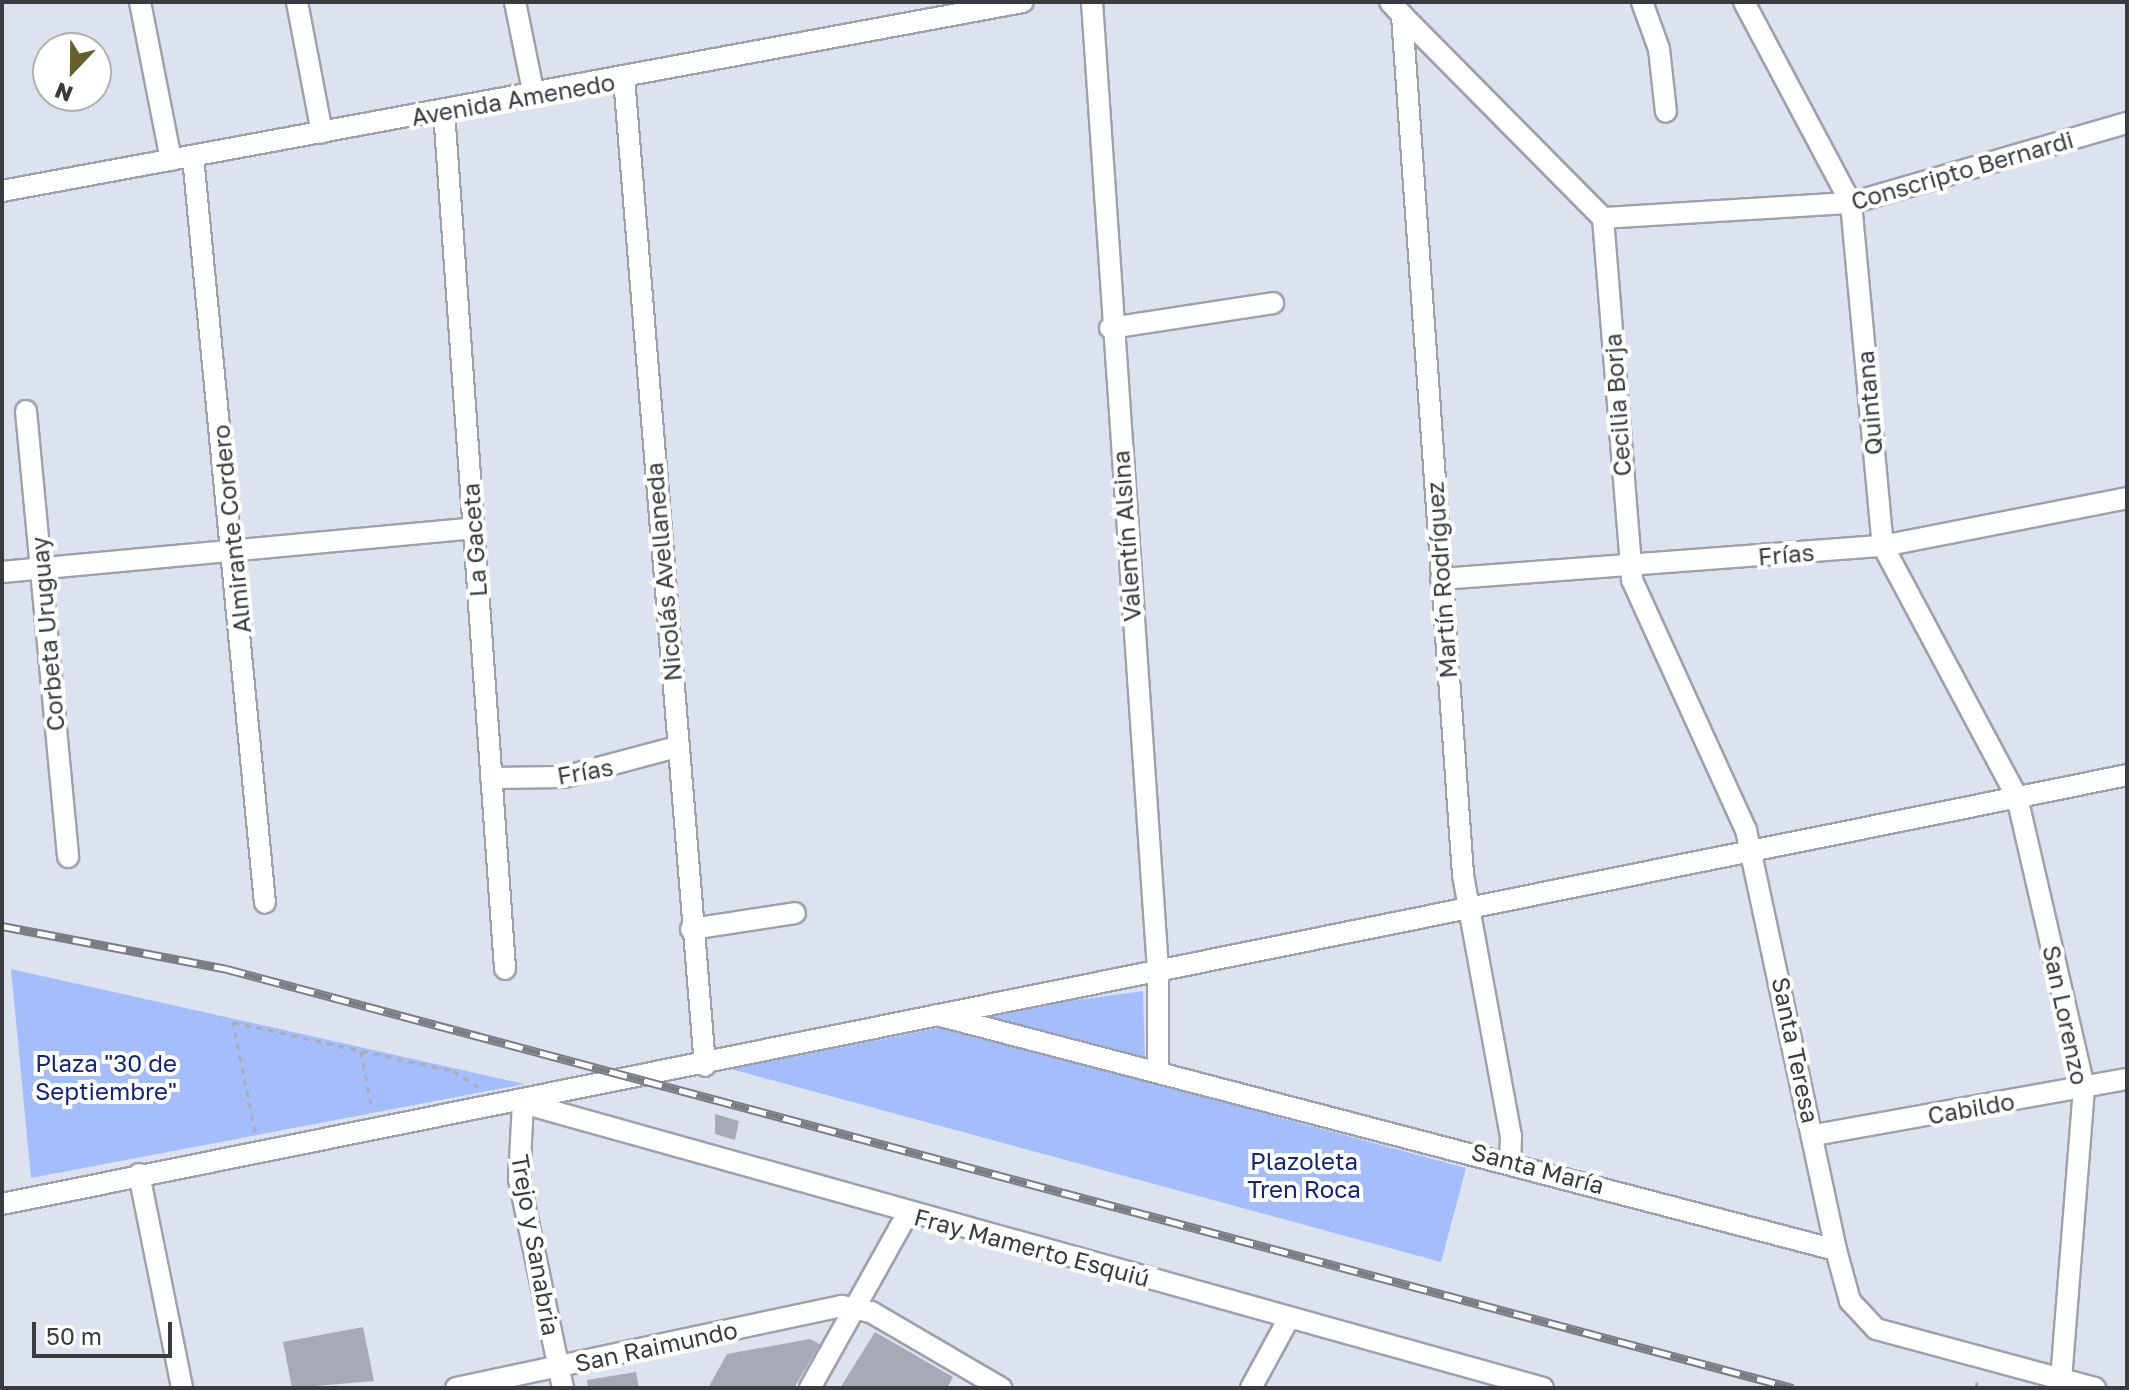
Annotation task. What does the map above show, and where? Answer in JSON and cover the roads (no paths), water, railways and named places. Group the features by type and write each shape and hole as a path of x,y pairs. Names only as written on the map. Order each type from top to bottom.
{"street":[{"path":"140,2 171,160"},
{"path":"297,2 322,133"},
{"path":"515,2 534,95"},
{"name":"Avenida Amenedo","path":"2,191 624,78 973,7 1023,2"},
{"name":"Valentín Alsina","path":"1092,2 1110,328 1158,970 1158,1070"},
{"path":"1642,2 1659,49 1666,112"},
{"name":"Quintana","path":"1744,2 1851,203 1883,546 2017,797"},
{"path":"1396,8 1603,218"},
{"name":"Martín Rodríguez","path":"1396,8 1466,907 1511,1136 1510,1160"},
{"name":"Nicolás Avellaneda","path":"624,78 691,929 705,1066"},
{"name":"La Gaceta","path":"444,111 505,969"},
{"name":"Conscripto Bernardi","path":"1603,218 1851,203 2127,123"},
{"name":"Almirante Cordero","path":"193,157 234,550 265,903"},
{"name":"Cecilia Borja","path":"1603,218 1630,566 1635,592 1752,851"},
{"path":"1110,328 1273,303"},
{"name":"Corbeta Uruguay","path":"26,411 68,857"},
{"name":"Frías","path":"1441,579 1883,546 2127,498"},
{"path":"2,572 473,528"},
{"name":"Frías","path":"491,778 564,777 677,747"},
{"path":"2,1204 139,1174 523,1103 705,1066 930,1013 2127,775"},
{"name":"San Lorenzo","path":"2017,797 2084,1088 2061,1379"},
{"name":"Santa Teresa","path":"1752,851 1815,1135 1836,1250"},
{"path":"691,929 795,913"},
{"name":"Santa María","path":"930,1013 1510,1160 1836,1250"},
{"name":"Cabildo","path":"1815,1135 2127,1079"},
{"name":"Fray Mamerto Esquiú","path":"523,1103 1543,1388"},
{"name":"Trejo y Sanabria","path":"523,1103 519,1179 563,1388"},
{"path":"139,1174 182,1388"},
{"path":"810,1388 908,1213"},
{"path":"1836,1250 1850,1301 1876,1329 2095,1388"},
{"path":"856,1307 1001,1388"},
{"name":"San Raimundo","path":"456,1388 856,1307"},
{"path":"1251,1388 1289,1318"}],"railway":[{"path":"2,926 227,969 1793,1388"}],"park label":[{"name":"Plaza \"30 de Septiembre\"","path":"106,1077"},
{"name":"Plazoleta Tren Roca","path":"1304,1175"}]}
